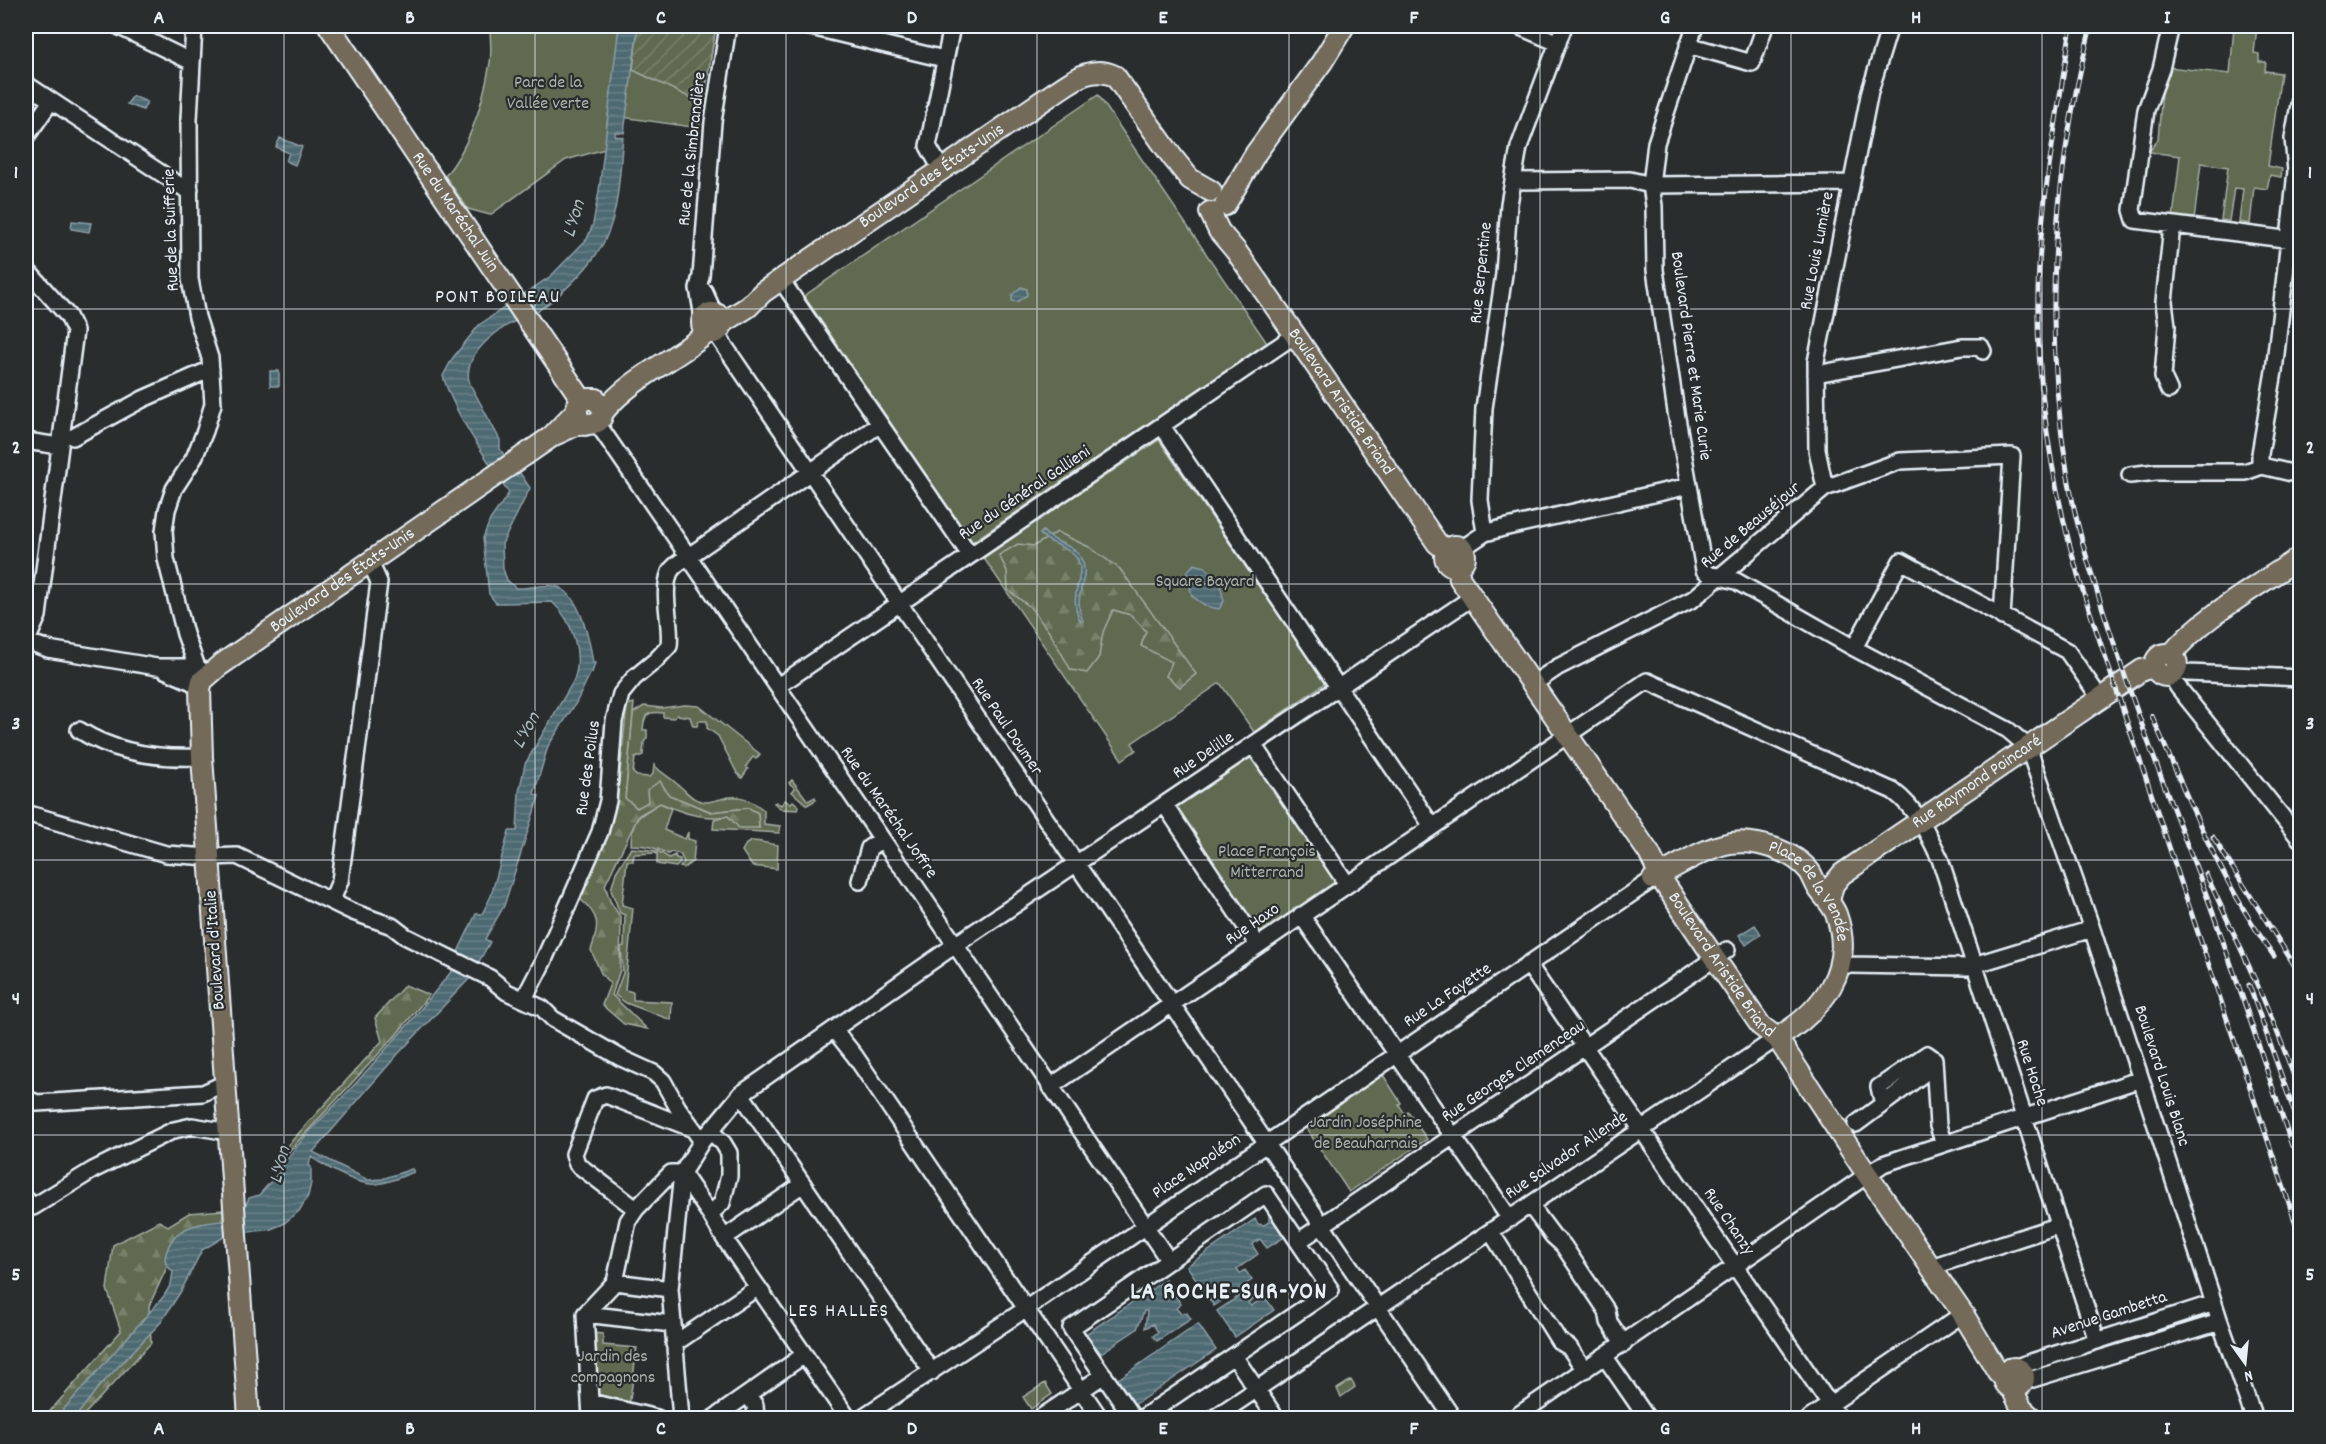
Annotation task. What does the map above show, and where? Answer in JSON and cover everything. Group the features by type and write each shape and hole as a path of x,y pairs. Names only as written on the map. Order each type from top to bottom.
{"main road":[{"name":"Rue du Maréchal Juin","path":"329,26 590,411"},
{"path":"1214,202 1256,153 1322,62 1344,26"},
{"name":"Boulevard des États-Unis","path":"202,677 551,437 576,426 590,411 613,400 676,354 711,323 748,307 763,292 1082,75 1096,71 1106,72"},
{"name":"Boulevard Aristide Briand","path":"1106,72 1115,76 1173,158 1186,183 1214,202 1219,231 1236,251 1295,335 1437,543 1455,555 1460,579 1540,679 1574,729 1656,871 1721,955 1761,1026 1777,1038 1868,1176 1940,1264 1963,1314 1998,1372 2015,1378 2031,1417"},
{"name":"Rue Raymond Poincaré","path":"1829,901 1833,885 1842,874 2142,670 2168,667 2181,643 2210,620 2301,557"},
{"name":"Boulevard d'Italie","path":"202,677 202,757 249,1419"},
{"name":"Place de la Vendée","path":"1656,871 1667,861 1698,846 1753,842 1780,851 1799,862 1809,872 1836,913 1842,934 1840,963 1834,982 1825,997 1806,1019 1777,1038"},
{"path":"1809,872 1826,875 1842,874"}],"street":[{"path":"118,26 192,62"},
{"name":"Rue de la Suifferie","path":"194,26 189,119 190,279 197,317 211,369 213,404 206,431 194,458 174,489 167,510 164,531 166,559 185,634 202,677"},
{"name":"Rue de la Simbrandière","path":"711,323 701,276 713,122 728,26"},
{"path":"807,26 944,59"},
{"path":"941,170 928,146 952,26"},
{"path":"1518,26 1558,43"},
{"name":"Rue Serpentine","path":"1485,533 1480,500 1484,408 1504,274 1509,204 1519,147 1564,26"},
{"name":"Boulevard Pierre et Marie Curie","path":"1695,26 1656,143 1651,184 1654,206 1654,270 1704,570 1721,578"},
{"path":"1688,45 1752,63 1765,26"},
{"name":"Rue Louis Lumière","path":"1826,488 1816,450 1816,374 1821,336 1870,91 1890,26"},
{"path":"2170,26 2156,85 2146,110 2132,216 2139,222 2295,241"},
{"path":"26,84 185,189 190,189"},
{"path":"26,137 51,101"},
{"path":"2262,466 2260,454 2295,241 2300,102"},
{"path":"1513,181 1630,180 1651,184 1851,183"},
{"path":"2169,390 2163,377 2167,326 2164,302 2172,226"},
{"path":"26,270 68,316 75,331 38,616 26,642 48,649 176,670 202,677"},
{"path":"781,280 969,555"},
{"name":"Rue Paul Doumer","path":"711,323 808,472 1266,1144"},
{"name":"Rue du Général Gallieni","path":"778,686 1295,335"},
{"path":"1816,374 1962,348 1981,347 1983,351"},
{"path":"73,437 143,399 211,369"},
{"name":"Rue du Maréchal Joffre","path":"590,411 1169,1261"},
{"name":"Rue des Poilus","path":"524,999 543,962 600,832 608,801 615,721 621,694 634,678 669,646 668,584 670,573 688,556 880,424"},
{"path":"1162,426 1432,826"},
{"path":"26,441 60,446"},
{"name":"Rue de Beauséjour","path":"1540,679 1693,599 1721,578 1826,488 1900,460 2012,456 2002,616"},
{"path":"2130,475 2156,472 2246,472 2262,466 2301,475"},
{"path":"1455,555 1485,533 1689,486"},
{"path":"1854,648 1901,561 2067,651 2105,695"},
{"path":"332,900 340,881 379,582 370,562"},
{"path":"1721,578 1736,581 1854,648 2008,730 2028,747"},
{"name":"Rue Delille","path":"682,1173 702,1134 741,1094 835,1031 955,945 1473,597"},
{"name":"Rue de la Suifferie","path":"176,670 185,645 185,634"},
{"path":"2168,667 2188,673 2301,678"},
{"path":"2168,667 2178,687 2301,839"},
{"path":"176,670 202,677"},
{"name":"Rue Haxo","path":"1050,1087 1647,681 1893,791 1906,802 1920,820"},
{"path":"79,730 93,739 138,753 159,757 202,757"},
{"path":"1254,746 1347,884"},
{"name":"Boulevard Louis Blanc","path":"2028,747 2092,929 2220,1322 2254,1419"},
{"path":"1165,805 1258,945"},
{"path":"26,813 166,854 237,856 353,912 392,926 405,936 490,978 507,992 542,1008 553,1019 602,1047 654,1073 663,1081 678,1108 702,1134"},
{"name":"Rue Hoche","path":"1920,820 1940,859 2097,1341"},
{"path":"860,881 869,848 882,839"},
{"name":"Rue La Fayette","path":"1266,1144 1528,964 1656,871"},
{"path":"1301,915 1510,1219"},
{"path":"1840,963 1975,966 2092,929"},
{"name":"Rue Georges Clemenceau","path":"1299,1241 1721,955"},
{"name":"Rue Chanzy","path":"1528,964 1839,1419"},
{"path":"835,1031 855,1056 1100,1419"},
{"name":"Rue Salvador Allende","path":"1379,1307 1777,1038"},
{"path":"1856,1124 1884,1104 1879,1087 1927,1054 1934,1059 1938,1126 1944,1144"},
{"path":"1514,1419 1868,1176 1944,1144 2141,1079"},
{"path":"26,1098 37,1103 203,1093 225,1083"},
{"path":"203,1093 227,1105"},
{"path":"741,1094 932,1372"},
{"path":"636,1209 577,1164 574,1154 591,1104 598,1096 606,1095 723,1143 729,1153 729,1176 723,1203 710,1214"},
{"path":"665,1119 678,1108"},
{"path":"29,1203 174,1130 192,1126 229,1132"},
{"name":"Place Napoléon","path":"861,1419 1266,1144 1453,1419"},
{"path":"591,1419 585,1314 615,1282 628,1221 636,1209 671,1173 682,1173"},
{"path":"682,1173 848,1419"},
{"path":"681,1419 670,1288 682,1173"},
{"path":"724,1238 803,1184"},
{"path":"1133,1419 1071,1328 1266,1194 1331,1290 1142,1419"},
{"path":"1530,1205 1553,1236 1563,1245 1607,1311 1609,1322 1624,1344"},
{"path":"1940,1264 2060,1225"},
{"path":"1491,1232 1559,1341 1569,1347 1586,1370"},
{"path":"615,1282 670,1288"},
{"path":"674,1344 758,1287"},
{"name":"Avenue Gambetta","path":"2015,1378 2020,1366 2214,1303"},
{"path":"1214,1419 1379,1307"},
{"path":"585,1314 672,1324"},
{"path":"1810,1419 1963,1314"},
{"name":"Avenue Gambetta","path":"2015,1378 2220,1322"},
{"path":"714,1419 804,1355"},
{"path":"1234,1356 1276,1419"},
{"path":"1605,1357 1647,1419"},
{"path":"1040,1419 1104,1375"},
{"path":"748,1396 754,1405 756,1419"},
{"path":"590,1402 657,1419"}],"green space":[{"name":"Parc de la Vallée verte","path":"490,26 716,26 699,128 608,115 605,149 566,160 490,215 468,209 445,176 462,151 480,108 490,63"},
{"path":"638,26 716,26 703,104 633,70"},
{"path":"2234,26 2273,26 2271,30 2257,27 2254,53 2259,54 2259,62 2266,62 2265,71 2281,73 2268,166 2282,169 2281,177 2270,175 2267,189 2254,187 2250,224 2239,222 2243,189 2234,188 2229,221 2221,220 2228,167 2201,163 2194,220 2173,218 2180,156 2149,152 2158,139 2162,92 2168,67 2230,74"},
{"path":"1098,95 1267,343 972,542 804,296"},
{"name":"Square Bayard","path":"1159,440 1325,683 1254,732 1220,683 1132,743 1136,750 1122,760 983,557"},
{"path":"1057,532 1089,547 1120,569 1196,674 1180,687 1166,676 1172,662 1141,646 1146,631 1131,615 1113,610 1103,632 1099,657 1087,673 1071,670 1050,633 1030,607 1008,590 1007,571 999,555 1018,544 1034,546"},
{"path":"634,703 625,798 637,808 648,802 647,790 660,781 669,795 711,812 749,808 758,813 759,828 739,828 728,816 693,815 660,803 639,815 605,885 610,901 621,918 620,970 612,995 647,1029 624,1024 602,1005 610,984 601,973 591,950 596,933 596,921 591,910 579,898 617,802 627,705"},
{"path":"644,706 661,708 699,706 760,754 756,759 753,757 746,766 748,769 742,778 737,773 718,736 707,728 707,721 699,721 697,726 693,726 690,717 677,715 674,718 663,717 663,713 647,715 644,721 643,730 647,730 647,738 644,742 643,755 635,758 633,773 637,776 649,777 653,774 654,765 697,800 709,802 727,797 739,797 749,800 764,810 764,824 780,826 779,833 713,829 714,819 728,816 759,828 758,814 748,808 712,812 669,795 637,808 625,798 633,713"},
{"name":"Place François Mitterrand","path":"1252,757 1338,885 1261,937 1174,809"},
{"path":"792,780 808,801 815,797 816,800 807,805 792,792 795,788 789,783"},
{"path":"785,800 790,804 793,801 799,806 798,810 781,809 774,803 781,805"},
{"path":"660,803 671,808 664,830 685,839 688,832 688,839 695,841 693,861 684,868 680,867 684,862 680,854 671,852 668,854 650,847 631,845 635,823 647,811"},
{"path":"752,841 778,845 777,869 752,866 742,851 746,844"},
{"path":"631,848 658,851 669,858 675,855 680,859 676,867 657,864 657,853 634,854 633,861 627,861 622,905 633,908 625,990 633,992 633,1000 672,1002 671,1020 626,1003 615,995 623,973 621,947 624,946 625,915 620,913 611,890 616,872"},
{"path":"405,985 429,995 396,1035 280,1161 279,1155 382,1041 375,1018"},
{"name":"Jardin Joséphine de Beauharnais","path":"1383,1075 1401,1103 1399,1105 1405,1114 1408,1112 1427,1139 1349,1192 1306,1128"},
{"path":"223,1210 223,1225 174,1252 149,1306 151,1343 81,1418 44,1418 121,1331 107,1289 113,1245 159,1221 168,1226 189,1213"},
{"path":"2192,1315 2194,1322 2192,1324 2144,1339 2141,1330"},
{"path":"2137,1331 2141,1341 2091,1357 2087,1347"},
{"name":"Jardin des compagnons","path":"591,1333 603,1334 603,1345 637,1348 629,1407 595,1400"},
{"path":"1351,1380 1355,1387 1341,1397 1337,1389"},
{"path":"1045,1383 1052,1394 1031,1409 1023,1397"}],"water":[{"path":"619,26 638,26 624,133 615,132 615,136 623,137 618,194 607,236 586,267 562,292 534,313 517,320 490,338 475,355 468,374 470,384 500,440 500,449 530,488 502,544 503,569 507,580 516,588 554,586 571,597 582,618 593,663 595,663 576,703 548,746 534,794 539,796 504,906 485,939 490,942 469,979 398,1054 313,1152 368,1180 382,1179 412,1169 414,1172 386,1182 368,1184 342,1175 311,1157 309,1165 311,1183 308,1196 299,1211 283,1224 271,1229 227,1235 202,1250 181,1291 161,1322 97,1389 75,1418 56,1418 164,1296 171,1284 173,1272 165,1259 173,1239 189,1227 243,1219 243,1211 249,1198 259,1195 308,1133 411,1021 455,967 457,954 476,914 482,914 491,896 509,831 517,831 519,792 525,764 573,682 577,650 566,619 552,602 496,603 489,594 483,538 490,520 509,493 464,422 443,376 452,359 479,325 546,281 587,239 593,224 599,191"},
{"path":"133,96 147,102 143,110 127,104"},
{"path":"280,138 302,147 295,165 286,161 289,153 276,147"},
{"path":"72,221 91,223 89,232 71,229"},
{"path":"1021,287 1027,289 1027,295 1017,302 1012,301 1012,295"},
{"path":"270,371 279,371 279,386 270,386"},
{"path":"1043,531 1052,539 1073,549 1081,558 1084,573 1079,602 1083,621 1081,622 1075,602 1079,564 1076,557 1068,550 1044,538 1040,534"},
{"path":"1194,564 1205,567 1218,577 1224,601 1219,609 1206,606 1192,596 1187,572"},
{"path":"1755,925 1761,934 1746,945 1739,935"},
{"path":"1269,1210 1286,1236 1267,1248 1260,1239 1252,1245 1258,1254 1237,1269 1240,1274 1245,1270 1252,1280 1214,1306 1207,1296 1214,1291 1211,1287 1204,1291 1187,1266 1255,1219 1258,1224 1264,1225 1269,1222"},
{"path":"1165,1280 1181,1304 1176,1308 1181,1314 1187,1313 1191,1319 1157,1341 1153,1336 1158,1332 1153,1324 1145,1328 1147,1311 1144,1311 1137,1329 1101,1353 1086,1334"},
{"path":"1256,1285 1262,1293 1248,1303 1251,1306 1265,1297 1274,1310 1235,1337 1217,1311"},
{"path":"1198,1324 1216,1350 1134,1405 1117,1380"}],"railway":[{"path":"2071,26 2055,125 2039,258 2040,365 2054,475 2080,582 2300,1236"},
{"path":"2091,26 2068,138 2060,194 2056,250 2055,363 2068,477 2087,559 2123,669 2222,939 2292,1146"},
{"path":"2152,716 2192,809 2222,869 2255,928 2274,956"},
{"path":"2213,837 2300,974"},
{"path":"2206,874 2268,1010 2300,1094"},
{"path":"2249,985 2300,1128"}],"district":[{"name":"PONT BOILEAU","path":"498,298"},
{"name":"LA ROCHE-SUR-YON","path":"1229,1293"},
{"name":"LES HALLES","path":"839,1312"}],"water label":[{"name":"L'Yon","path":"575,219"},
{"name":"L'Yon","path":"527,731"},
{"name":"L'Yon","path":"281,1165"}]}
